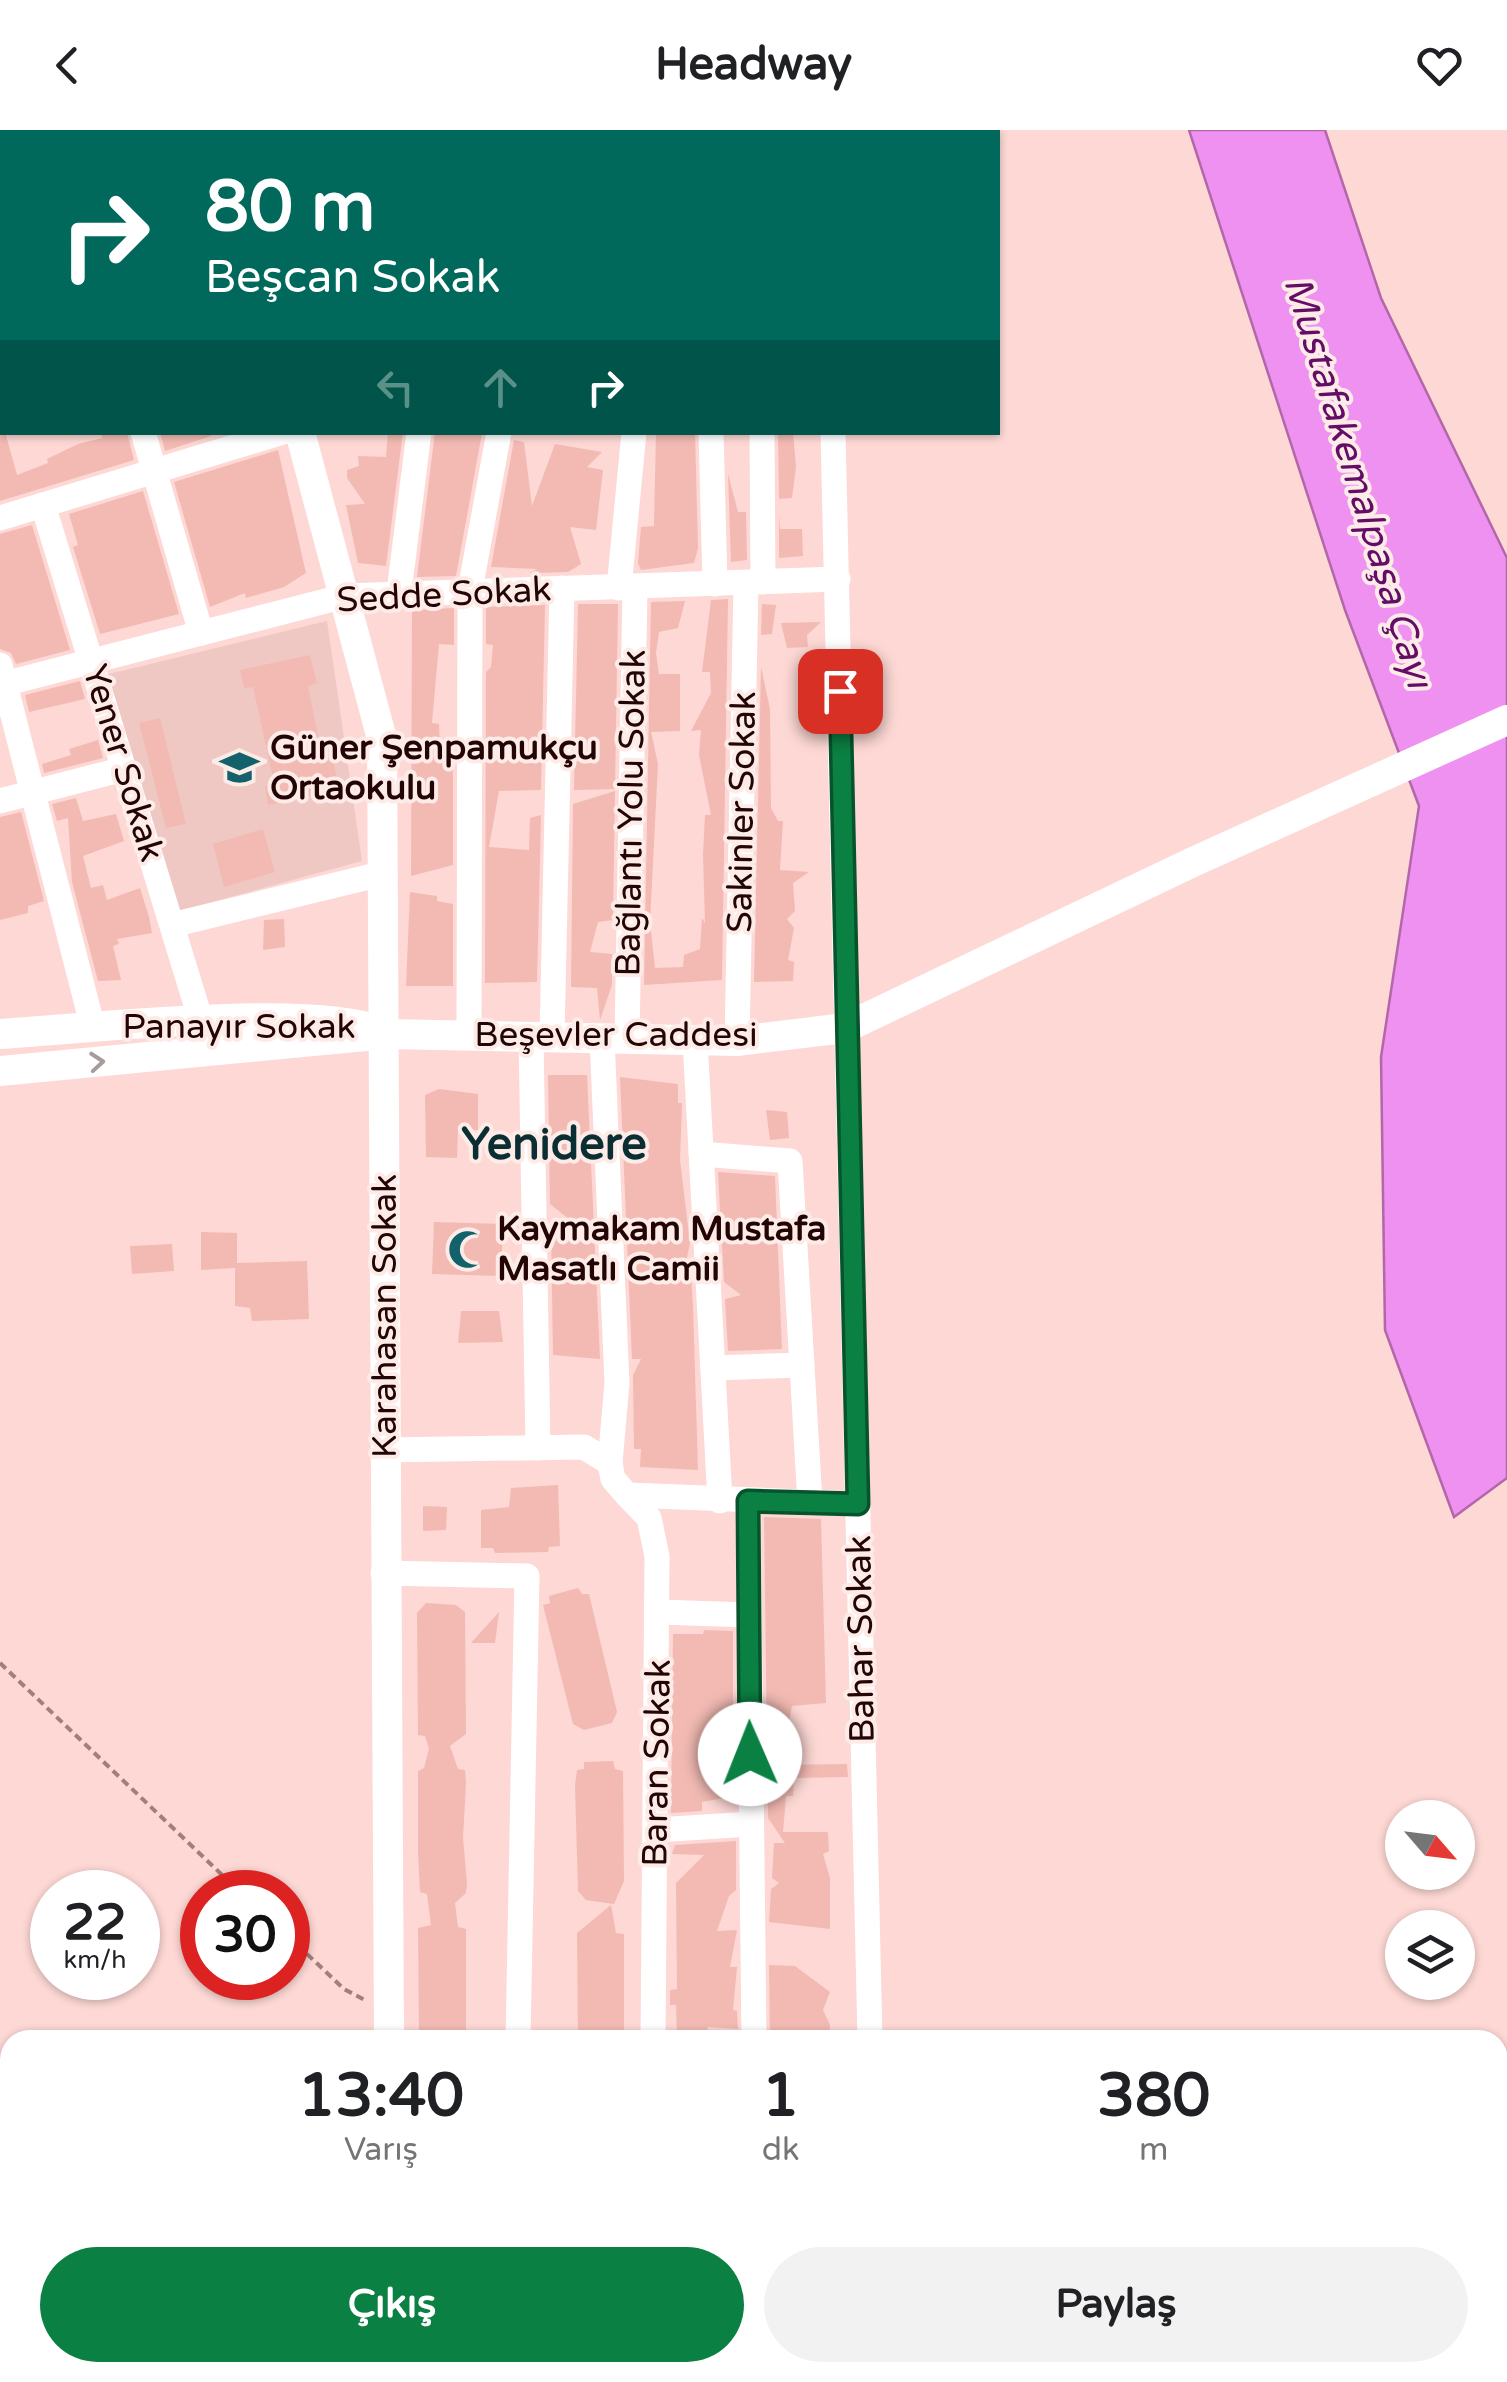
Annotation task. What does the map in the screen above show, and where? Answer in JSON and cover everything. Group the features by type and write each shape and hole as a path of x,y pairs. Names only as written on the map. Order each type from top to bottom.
{"street":[{"path":"144,435 201,633"},
{"path":"0,518 273,435"},
{"name":"Karahasan Sokak","path":"301,435 382,739 387,1034 383,1572 389,2030"},
{"path":"399,592 419,435"},
{"path":"470,1035 470,590 498,435"},
{"name":"Bağlantı Yolu Sokak","path":"610,1463 618,1384 614,1039 634,435"},
{"path":"711,435 714,584"},
{"name":"Sakinler Sokak","path":"737,1041 762,435"},
{"name":"Bahar Sokak","path":"833,435 870,2030"},
{"name":"Yener Sokak","path":"43,504 202,1021"},
{"name":"Sedde Sokak","path":"2,678 93,661 345,596 838,579"},
{"path":"538,1448 541,1037 562,588"},
{"path":"2,678 93,1028"},
{"name":"Beşevler Caddesi","path":"387,1034 737,1041 845,1028 1193,862 1507,720"},
{"path":"0,802 124,768"},
{"path":"172,925 384,873"},
{"name":"Panayır Sokak","path":"0,1034 202,1021 353,1021 387,1034"},
{"name":"Panayır Sokak","path":"0,1071 387,1034"},
{"path":"695,1040 720,1500"},
{"name":"Bahar Sokak","path":"701,1154 790,1161 810,1502"},
{"path":"713,1368 802,1365"},
{"path":"384,1450 584,1447 610,1463"},
{"name":"Baran Sokak","path":"610,1463 612,1479 649,1518 657,1556 653,2030"},
{"path":"628,1496 858,1504"},
{"path":"748,1501 754,2030"},
{"path":"383,1572 527,1576 518,2030"},
{"path":"658,1612 749,1615"},
{"path":"656,1830 752,1824"}],"path":[{"path":"0,1663 217,1870"},
{"path":"310,1957 344,1989 389,2006"}],"shaded area":[{"name":"Güner Şenpamukçu Ortaokulu","path":"327,621 362,861 176,912 105,675"}],"water":[{"name":"Mustafakemalpaşa Çayı","path":"1189,130 1325,130 1381,298 1507,558 1507,1478 1454,1517 1385,1330 1381,1057 1419,806 1345,610"}],"building":[{"path":"0,435 6,435 17,475 102,435 128,435 134,460 0,501"},
{"path":"161,435 211,435 211,436 165,451"},
{"path":"388,435 403,435 386,566 358,563 346,505 365,504 347,478 347,470 359,466 358,456 386,457"},
{"path":"435,435 482,435 456,576 417,577"},
{"path":"656,435 695,435 698,548 694,563 641,570 641,527 654,526"},
{"path":"778,435 793,435 796,467 792,498 779,499"},
{"path":"514,440 524,442 532,506 555,444 602,452 587,467 603,470 596,530 570,527 581,564 568,572 530,573 537,569 491,567"},
{"path":"278,450 306,573 284,587 246,598 245,593 210,607 174,482"},
{"path":"728,474 738,512 746,512 747,560 731,562"},
{"path":"143,491 179,614 100,634 73,547 78,545 69,514"},
{"path":"779,514 780,529 802,529 803,556 779,558"},
{"path":"32,525 70,650 16,664 11,653 0,649 0,534"},
{"path":"728,599 722,980 644,985 651,602 685,601 678,628 659,632 656,653 659,674 680,674 680,731 651,732 658,764 650,922 655,968 683,967 684,955 700,949 702,918 705,923 705,815 711,815 699,755 701,730 691,731 711,693 710,672 702,672 711,600"},
{"path":"578,604 618,604 615,789 574,790"},
{"path":"762,604 776,605 772,634 761,635"},
{"path":"545,605 541,790 499,791 489,847 529,850 530,818 541,815 537,982 485,983 486,672 491,667 493,645 486,644 486,607"},
{"path":"454,608 454,645 439,644 432,723 439,724 440,747 453,746 453,865 411,876 412,610"},
{"path":"821,622 807,635 808,647 787,648 781,623"},
{"path":"310,655 317,683 308,686 323,761 333,760 339,789 268,805 265,786 274,783 253,687 244,688 240,670"},
{"path":"761,667 770,709 771,808 778,821 783,821 780,870 809,872 793,883 795,911 787,919 794,928 788,960 794,962 793,981 754,982"},
{"path":"80,681 85,699 29,712 25,695"},
{"path":"160,718 186,824 166,828 139,723"},
{"path":"98,740 103,758 44,773 42,764 71,755 69,749"},
{"path":"615,791 613,920 598,922 590,952 612,954 612,985 600,1020 597,988 571,987 573,804"},
{"path":"76,798 83,821 116,814 124,841 83,856 91,888 103,885 107,900 140,888 149,917 152,933 117,939 119,944 113,946 121,980 98,981 72,882 68,818 57,821 52,804"},
{"path":"21,812 44,901 28,906 28,913 0,920 0,817"},
{"path":"263,829 275,872 224,887 213,844"},
{"path":"410,892 437,896 437,901 453,904 453,986 406,986"},
{"path":"284,919 285,947 263,950 264,920"},
{"path":"548,1075 587,1075 600,1359 553,1355 551,1230 583,1230 550,1204"},
{"path":"620,1077 678,1084 678,1103 682,1103 680,1160 690,1243 685,1267 691,1274 698,1470 640,1467 641,1449 634,1449 633,1375 641,1359 632,1359"},
{"path":"439,1089 478,1094 478,1130 458,1130 457,1158 426,1157 425,1095"},
{"path":"766,1110 787,1112 789,1138 770,1140"},
{"path":"718,1172 775,1176 782,1349 728,1351 725,1299 741,1295 724,1282"},
{"name":"Kaymakam Mustafa Masatlı Camii","path":"434,1222 503,1224 501,1276 432,1274"},
{"path":"201,1232 237,1233 237,1263 307,1261 309,1319 252,1321 250,1308 235,1306 235,1268 201,1270"},
{"path":"172,1244 174,1271 132,1274 130,1246"},
{"path":"461,1311 499,1311 503,1342 458,1343"},
{"path":"558,1485 560,1546 549,1547 548,1552 495,1553 493,1548 481,1548 481,1510 509,1507 511,1488"},
{"path":"423,1506 447,1507 446,1530 423,1531"},
{"path":"764,1517 821,1519 826,1703 792,1706 780,1765 847,1764 848,1777 794,1778 793,1796 786,1796 783,1832 828,1832 829,1851 823,1854 830,1878 830,1929 769,1922 771,1889 779,1883 772,1878 774,1843 785,1843 768,1818"},
{"path":"578,1588 582,1594 589,1594 617,1712 612,1723 584,1730 573,1724 543,1605 550,1603 549,1596"},
{"path":"426,1603 456,1605 465,1612 466,1734 450,1746 458,1769 465,1770 466,1783 463,1838 467,1884 466,1893 455,1903 458,1927 466,1929 466,2030 419,2030 418,1928 431,1925 427,1894 420,1892 418,1854 418,1771 424,1768 429,1749 425,1736 418,1735 417,1613"},
{"path":"499,1612 495,1643 471,1643"},
{"path":"704,1630 733,1631 733,1755 727,1775 735,1786 735,1796 702,1802 702,1811 671,1813 673,1634 703,1634"},
{"path":"613,1761 615,1769 623,1771 624,1881 614,1904 586,1900 578,1891 575,1785 577,1770 584,1769 584,1762"},
{"path":"736,1841 736,1890 729,1896 717,1931 737,1930 730,1967 737,1967 733,2010 737,2011 738,2029 677,2030 676,2005 670,2005 670,1990 677,1989 676,1883 704,1855 672,1854 675,1845"},
{"path":"611,1905 616,1933 624,1934 624,2030 578,2030 577,1933"},
{"path":"769,1965 795,1966 830,1992 823,2010 830,2030 770,2030"}],"place":[{"name":"Güner Şenpamukçu Ortaokulu","path":"240,768"},
{"name":"Kaymakam Mustafa Masatlı Camii","path":"467,1249"}],"district":[{"name":"Yenidere","path":"554,1145"}],"route":[{"path":"750,1754 748,1501 858,1504 840,691"}]}
